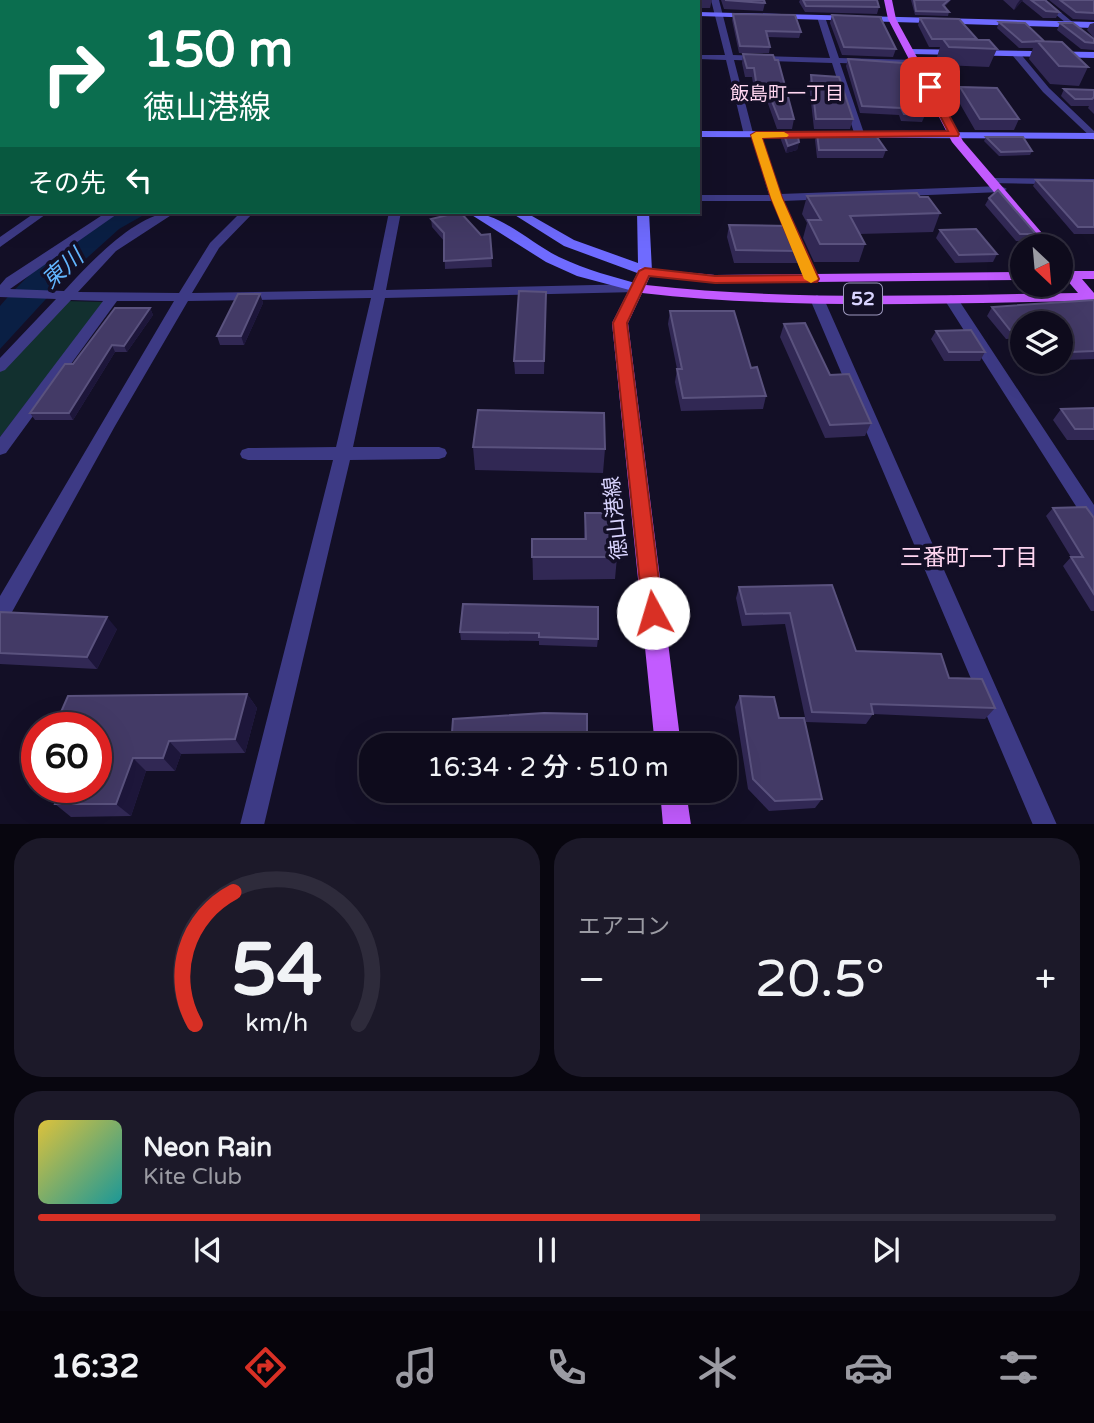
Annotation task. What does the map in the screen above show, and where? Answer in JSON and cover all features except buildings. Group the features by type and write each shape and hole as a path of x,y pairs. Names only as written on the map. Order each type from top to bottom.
{"main road":[{"path":"888,0 892,19 954,134 1037,234"},
{"path":"1073,272 1094,275"},
{"name":"52","path":"641,280 1010,276"},
{"name":"52","path":"1073,279 1093,298"},
{"name":"52","path":"641,280 683,295 817,299 1093,298"},
{"name":"徳山港線","path":"641,280 620,323 667,733"},
{"path":"674,803 677,824"}],"street":[{"path":"715,0 752,135 776,198 813,279"},
{"path":"1044,0 1094,44"},
{"path":"700,14 1094,25"},
{"path":"821,17 838,61 860,136"},
{"path":"911,51 1094,55"},
{"path":"1016,54 1046,90 1094,137"},
{"path":"1073,55 1083,63"},
{"path":"700,57 917,63"},
{"path":"1046,90 1058,91"},
{"path":"700,134 1094,137"},
{"path":"700,198 776,198 1094,182"},
{"path":"0,243 40,214"},
{"path":"0,293 22,273 111,214"},
{"path":"0,367 112,247 167,214"},
{"path":"0,615 183,296 229,226 245,214"},
{"path":"252,824 343,453 380,294 395,214"},
{"path":"476,214 551,259 582,273 641,280"},
{"path":"519,214 641,280"},
{"path":"641,280 643,214"},
{"path":"0,293 113,297 380,294 641,280"},
{"path":"0,449 113,297"},
{"path":"817,299 1045,824"},
{"path":"951,299 1094,520"},
{"path":"248,454 439,453"}],"green space":[{"path":"66,301 104,302 0,437 0,372"}],"water":[{"name":"東川","path":"114,214 145,214 119,229 68,275 0,349 0,306 54,254"}],"slow traffic":[{"path":"784,135 756,135 776,198 811,279"}],"district":[{"name":"飯島町一丁目","path":"787,94"},
{"name":"三番町一丁目","path":"969,558"}],"route":[{"path":"653,613 620,323 645,271 715,279 813,279 776,198 756,135 954,134 930,87"}]}
